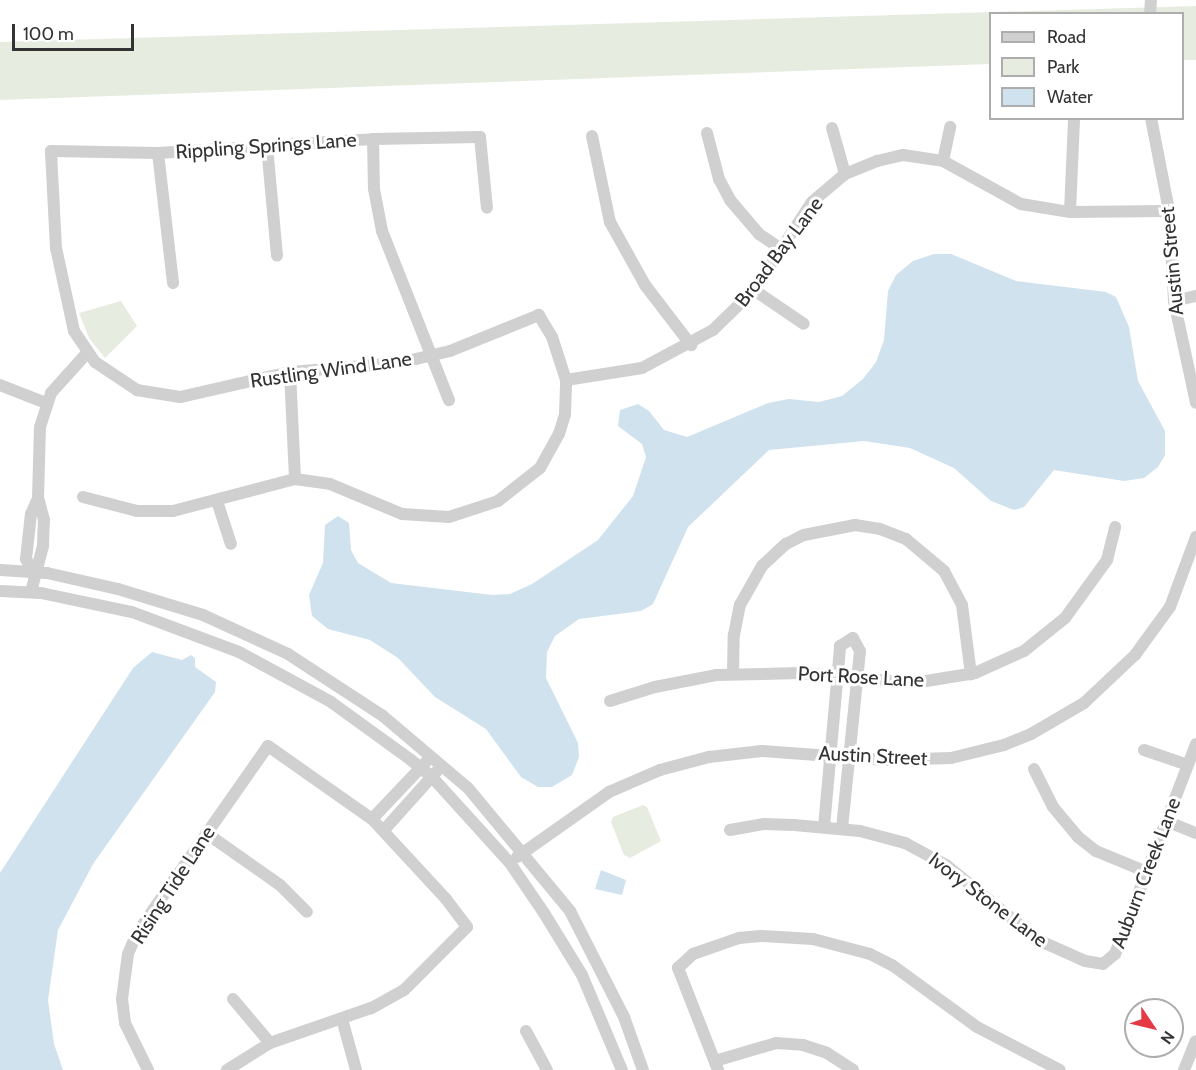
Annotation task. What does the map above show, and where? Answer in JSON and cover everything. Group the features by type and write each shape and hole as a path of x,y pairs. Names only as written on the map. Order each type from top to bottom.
{"street":[{"path":"1070,212 1074,120"},
{"name":"Austin Street","path":"1151,120 1169,211 1174,301 1196,403"},
{"path":"943,161 950,127"},
{"path":"832,128 845,174"},
{"path":"707,133 719,179 730,200 759,234 780,248"},
{"path":"592,136 609,222 645,285 691,345"},
{"name":"Rippling Springs Lane","path":"51,151 158,153 373,139 480,137 487,208"},
{"path":"373,139 374,189 382,231 449,400"},
{"path":"267,146 277,256"},
{"name":"Rustling Wind Lane","path":"51,151 52,210 61,279 74,331 87,353 122,383 169,397 290,372 373,367 433,355 538,315 552,337 566,380"},
{"path":"158,153 173,283"},
{"name":"Broad Bay Lane","path":"566,380 642,368 691,345 722,323 754,290 812,202 845,174 903,155 943,161 1021,204 1070,212 1169,211"},
{"path":"754,290 804,324"},
{"path":"1174,301 1196,296"},
{"path":"31,592 34,573 42,560 44,520 39,498 38,445 46,403 60,379 87,353"},
{"path":"290,372 295,479"},
{"path":"83,497 100,504 157,512 217,501 265,484 295,479 330,484 418,518 449,518 498,501 528,481 550,453 565,414 566,380"},
{"path":"0,385 46,403"},
{"path":"217,501 231,544"},
{"path":"733,674 736,620 744,594 762,566 786,544 804,535 855,525 880,529 906,539 944,571 962,605 971,674"},
{"name":"Port Rose Lane","path":"610,701 672,682 733,674 838,677 914,683 971,674 1024,651 1053,630 1098,574 1112,548 1115,527"},
{"name":"Austin Street","path":"510,863 609,792 660,770 709,757 762,751 831,754 886,760 951,758 1004,745 1064,717 1111,681 1155,631 1178,589 1196,537"},
{"path":"0,570 34,573 118,589 203,615 268,644 383,716 468,788 570,912 624,1017 643,1070"},
{"path":"0,591 31,592 132,612 239,652 331,702 432,777 510,863 582,975 622,1070"},
{"path":"824,827 840,646 853,638 860,647 842,829"},
{"name":"Auburn Creek Lane","path":"1103,964 1115,954 1196,744"},
{"name":"Rising Tide Lane","path":"148,1070 125,1023 122,999 128,954 137,933 268,746 372,819"},
{"path":"1144,750 1188,765"},
{"path":"227,1070 270,1043 342,1019 404,990 466,927 384,830 372,819 431,757"},
{"path":"384,830 442,766"},
{"path":"1034,769 1053,807 1078,837 1096,850 1147,872"},
{"path":"1166,822 1196,833"},
{"name":"Ivory Stone Lane","path":"730,830 764,824 824,827 887,837 918,849 960,875 1038,940 1084,961 1103,964"},
{"path":"206,833 280,885 307,912"},
{"path":"853,1070 827,1053 803,1045 776,1043 717,1065 678,968 693,954 739,938 813,939 870,954 892,965 977,1027 1060,1070"},
{"path":"233,999 270,1043"},
{"path":"342,1019 356,1070"},
{"path":"526,1031 547,1070"},
{"path":"1184,1070 1196,1041"}],"green space":[{"path":"1196,6 1196,60 1184,60 1184,12 997,12"},
{"path":"989,12 989,64 0,100 0,42"},
{"path":"121,301 137,326 105,358 89,338 79,313"},
{"path":"643,805 647,807 661,841 630,858 624,855 611,822 613,817"}],"water":[{"path":"934,254 951,254 1016,281 1106,292 1116,297 1129,327 1138,381 1165,431 1165,455 1158,467 1144,478 1124,481 1054,470 1024,507 1014,510 991,501 954,468 910,448 864,441 769,450 688,527 653,604 641,611 579,619 555,636 547,652 546,678 578,743 579,757 572,775 552,787 538,787 521,777 486,729 435,697 398,658 370,640 328,629 312,616 309,595 323,563 325,525 338,516 349,523 351,550 358,563 391,583 492,595 510,594 532,584 598,540 633,496 646,457 642,444 618,426 620,410 638,404 649,411 664,430 687,437 768,403 789,399 819,402 842,396 863,379 876,362 884,340 888,291 896,275 913,261"},
{"path":"152,652 182,660 191,655 195,658 195,667 216,682 215,692 93,864 58,930 48,1000 54,1044 63,1070 0,1070 0,873 133,668"},
{"path":"601,870 626,880 622,895 595,889"}]}
